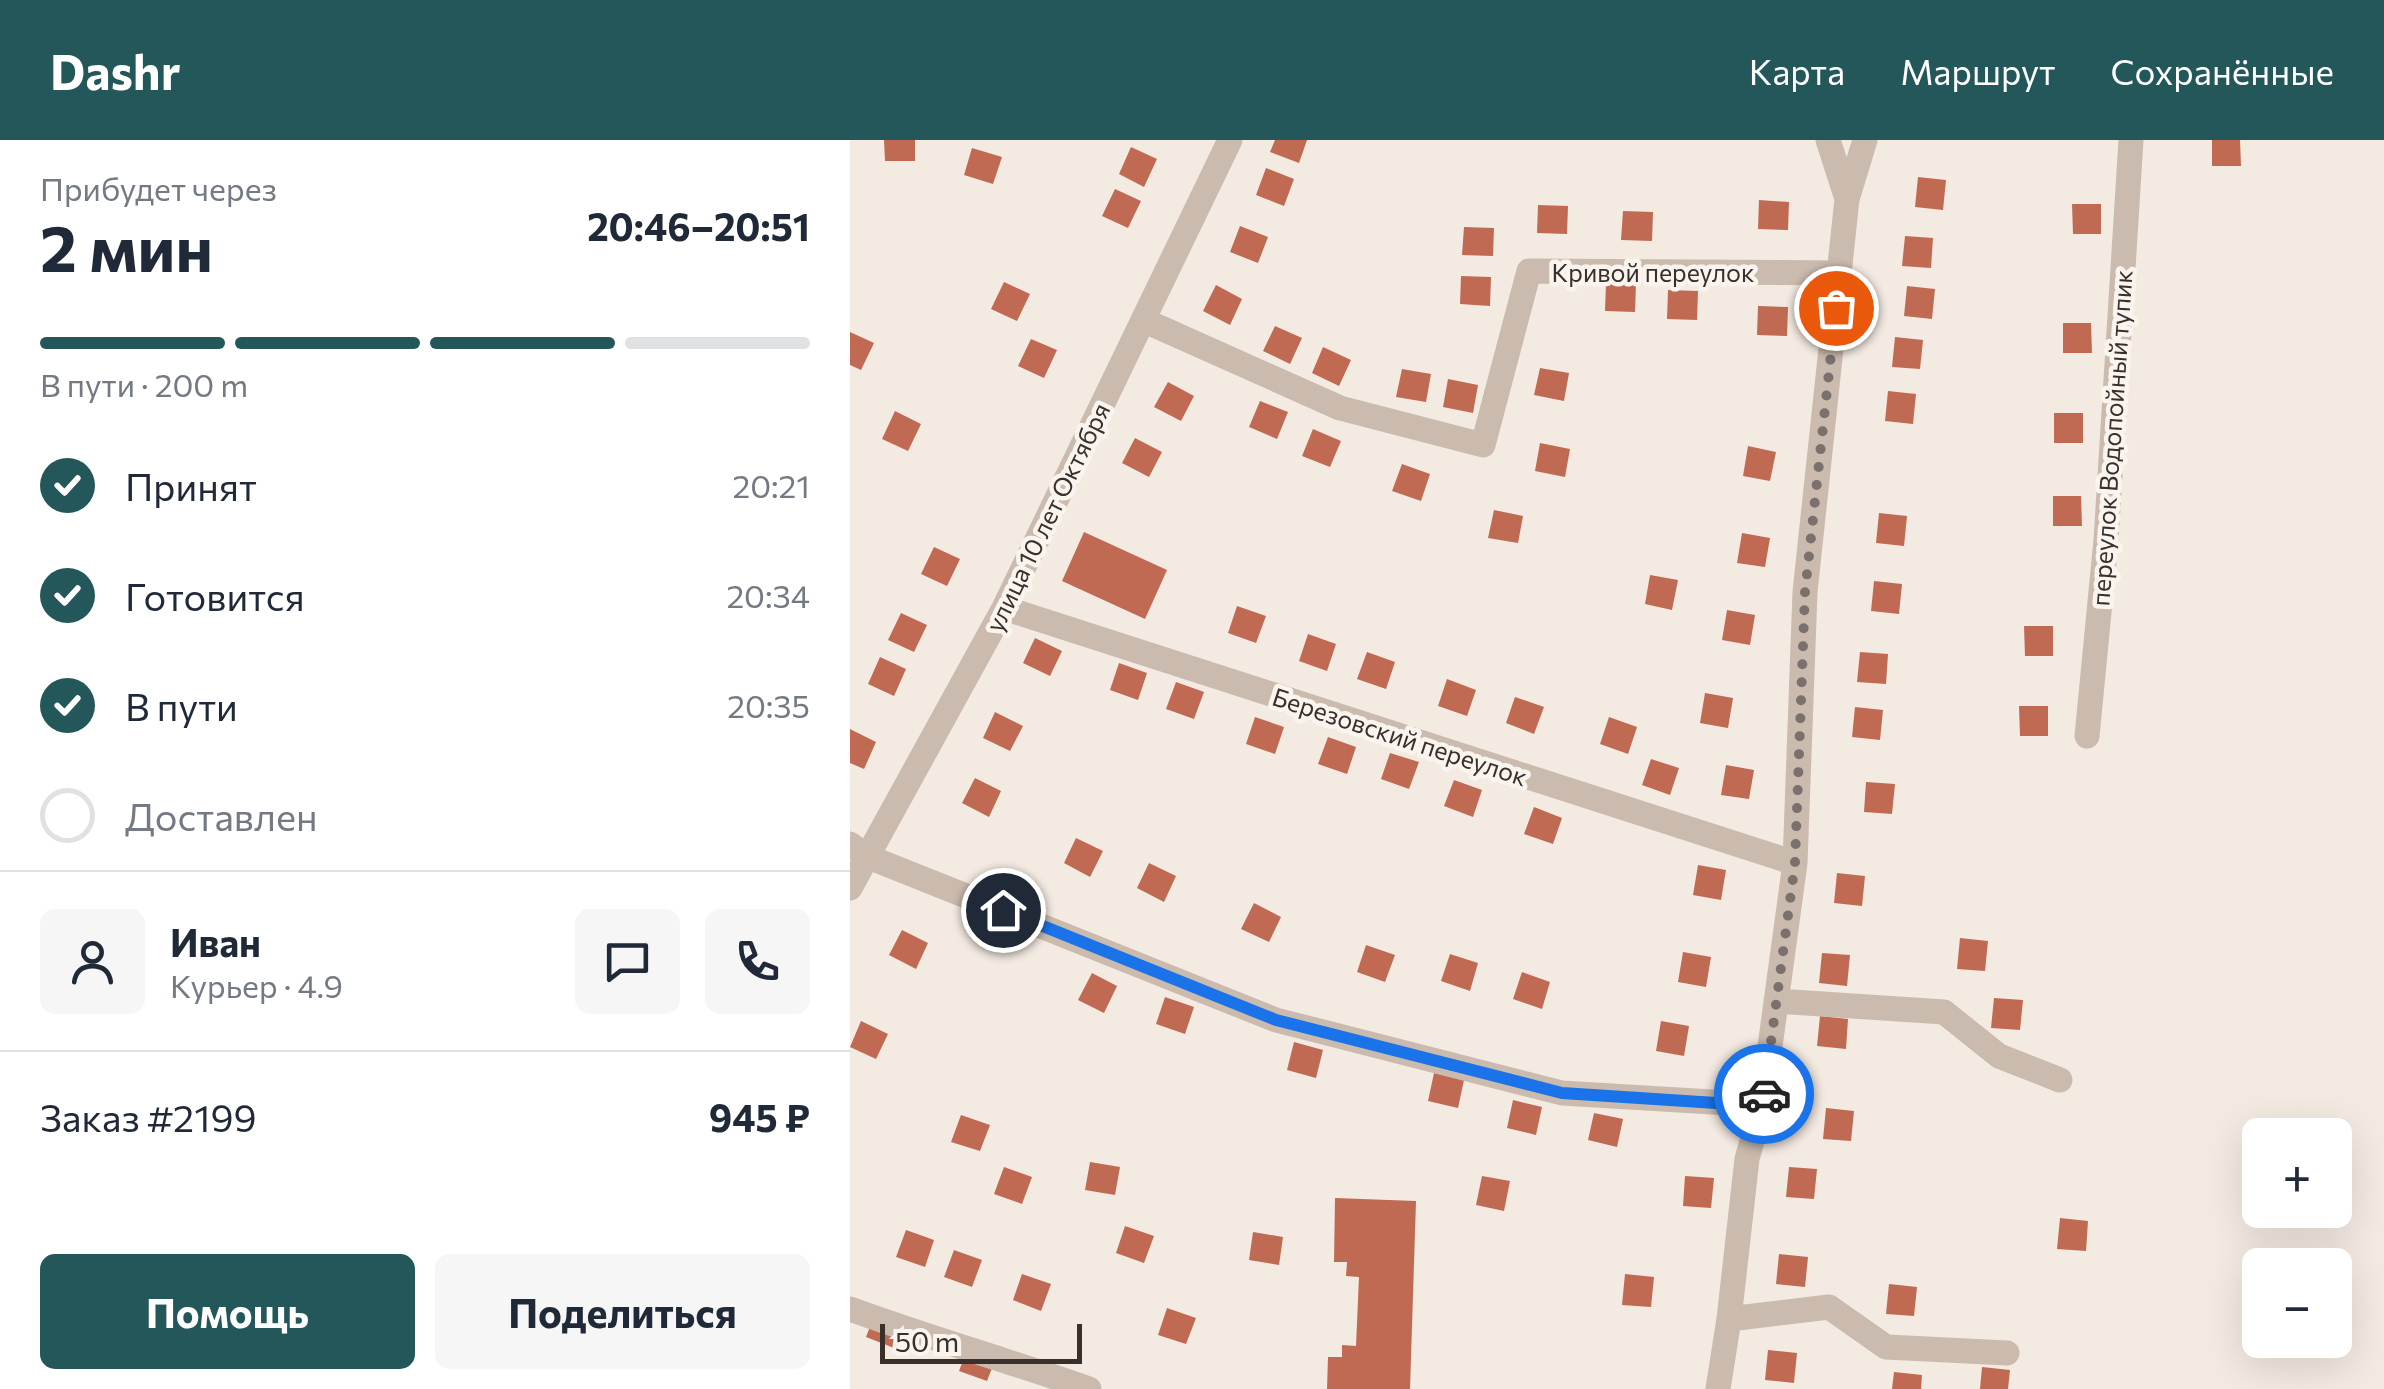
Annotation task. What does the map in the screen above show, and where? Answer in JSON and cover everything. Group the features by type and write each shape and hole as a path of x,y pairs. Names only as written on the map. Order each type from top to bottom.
{"street":[{"name":"улица 10 лет Октября","path":"850,888 858,850 1004,608 1230,140"},
{"path":"1828,140 1848,199"},
{"path":"1718,1389 1730,1318 1747,1159 1762,1106 1795,863 1805,592 1848,199 1865,140"},
{"name":"переулок Водопойный тупик","path":"2087,736 2106,540 2132,140"},
{"name":"Кривой переулок","path":"1143,320 1340,408 1483,445 1529,271 1840,273"},
{"name":"Березовский переулок","path":"1004,608 1795,863"},
{"path":"858,850 1276,1020 1562,1093 1762,1106"},
{"path":"1776,1002 1944,1012 1999,1056 2060,1080"},
{"path":"1730,1318 1829,1307 1886,1346 2007,1353"},
{"path":"850,1308 1090,1389"}],"building":[{"path":"884,140 915,140 915,161 885,161"},
{"path":"1275,140 1307,140 1299,163 1270,152"},
{"path":"2212,140 2240,140 2241,166 2212,166"},
{"path":"1131,147 1157,159 1144,187 1119,174"},
{"path":"972,148 1002,157 993,184 964,175"},
{"path":"1266,168 1294,179 1284,206 1256,195"},
{"path":"1918,177 1946,180 1943,210 1915,207"},
{"path":"1115,189 1141,201 1128,228 1102,216"},
{"path":"1759,200 1789,202 1788,230 1758,229"},
{"path":"2072,204 2101,204 2101,234 2073,234"},
{"path":"1538,205 1568,206 1567,234 1537,233"},
{"path":"1623,211 1653,212 1652,241 1621,240"},
{"path":"1240,226 1268,237 1258,263 1230,252"},
{"path":"1464,227 1494,228 1493,256 1462,255"},
{"path":"1905,236 1933,238 1931,268 1902,266"},
{"path":"1461,276 1491,277 1490,306 1460,304"},
{"path":"1004,282 1030,294 1017,321 991,309"},
{"path":"1606,283 1636,283 1635,312 1605,311"},
{"path":"1216,285 1242,299 1230,325 1203,311"},
{"path":"1907,286 1935,289 1932,319 1904,316"},
{"path":"1668,290 1698,291 1697,320 1667,319"},
{"path":"1758,306 1788,307 1787,336 1757,335"},
{"path":"2063,323 2091,323 2092,353 2063,353"},
{"path":"1275,326 1302,338 1290,364 1263,351"},
{"path":"850,332 874,343 861,370 850,365"},
{"path":"1895,337 1923,340 1920,369 1892,367"},
{"path":"1031,339 1057,350 1044,378 1018,366"},
{"path":"1323,347 1351,360 1339,386 1312,373"},
{"path":"1540,368 1569,373 1564,401 1534,395"},
{"path":"1402,369 1431,374 1426,402 1396,397"},
{"path":"1448,379 1478,385 1473,413 1443,407"},
{"path":"1168,382 1194,396 1181,421 1154,407"},
{"path":"1888,391 1916,394 1913,424 1885,421"},
{"path":"1260,401 1288,412 1277,439 1249,427"},
{"path":"895,411 921,424 908,451 882,439"},
{"path":"2054,413 2083,413 2083,443 2054,443"},
{"path":"1313,429 1341,441 1330,467 1302,456"},
{"path":"1135,438 1162,452 1149,477 1122,463"},
{"path":"1540,443 1570,449 1565,477 1535,471"},
{"path":"1748,446 1776,452 1770,481 1743,476"},
{"path":"1402,464 1430,474 1421,501 1392,491"},
{"path":"2053,496 2081,496 2082,526 2053,526"},
{"path":"1494,510 1523,516 1518,543 1488,538"},
{"path":"1879,513 1907,516 1904,546 1876,543"},
{"path":"1084,532 1167,570 1145,619 1062,581"},
{"path":"1742,533 1770,538 1765,567 1737,563"},
{"path":"934,547 960,559 947,586 921,574"},
{"path":"1650,575 1678,580 1672,610 1645,604"},
{"path":"1874,581 1902,584 1899,614 1871,611"},
{"path":"1237,606 1266,616 1256,643 1228,633"},
{"path":"1727,610 1755,615 1750,645 1722,640"},
{"path":"901,613 927,625 914,652 888,640"},
{"path":"2024,626 2053,626 2053,656 2025,656"},
{"path":"1308,634 1336,644 1327,671 1299,661"},
{"path":"1035,638 1062,651 1050,676 1023,663"},
{"path":"1367,652 1395,662 1386,689 1357,679"},
{"path":"1860,652 1888,654 1886,684 1857,682"},
{"path":"880,657 906,669 894,696 868,684"},
{"path":"1119,663 1147,673 1138,700 1110,690"},
{"path":"1447,679 1476,690 1467,716 1438,706"},
{"path":"1176,682 1204,692 1194,719 1166,709"},
{"path":"1705,693 1733,698 1728,728 1700,723"},
{"path":"1515,697 1544,707 1534,734 1506,723"},
{"path":"2019,706 2048,706 2048,736 2020,736"},
{"path":"1855,707 1883,710 1880,740 1852,737"},
{"path":"995,712 1023,726 1010,751 983,738"},
{"path":"1255,717 1284,727 1275,754 1246,744"},
{"path":"1609,717 1637,727 1628,754 1600,744"},
{"path":"850,729 876,742 864,769 850,763"},
{"path":"1328,737 1356,747 1347,774 1318,764"},
{"path":"1390,753 1419,762 1409,789 1381,779"},
{"path":"1651,759 1679,768 1670,795 1642,785"},
{"path":"1726,765 1754,770 1749,799 1721,795"},
{"path":"975,778 1001,791 989,817 962,803"},
{"path":"1454,780 1482,790 1473,817 1444,806"},
{"path":"1866,782 1895,784 1892,814 1864,812"},
{"path":"1534,807 1562,818 1553,844 1524,834"},
{"path":"1076,838 1103,851 1090,877 1064,863"},
{"path":"1149,863 1176,876 1164,902 1137,888"},
{"path":"1698,865 1726,870 1721,900 1693,895"},
{"path":"1837,873 1865,876 1862,906 1834,903"},
{"path":"1254,903 1281,917 1269,942 1241,929"},
{"path":"902,930 928,943 916,969 889,955"},
{"path":"1960,938 1988,941 1985,971 1957,969"},
{"path":"1366,945 1395,955 1385,982 1357,972"},
{"path":"1683,952 1711,957 1706,987 1678,982"},
{"path":"1822,953 1850,955 1847,986 1819,983"},
{"path":"1450,954 1478,963 1470,991 1441,981"},
{"path":"1522,972 1550,982 1542,1009 1513,999"},
{"path":"1092,973 1117,986 1104,1013 1078,1000"},
{"path":"1165,997 1194,1007 1185,1034 1156,1024"},
{"path":"1994,998 2023,1000 2020,1030 1991,1028"},
{"path":"1820,1016 1848,1019 1846,1049 1817,1046"},
{"path":"861,1021 888,1034 876,1059 850,1047"},
{"path":"1661,1021 1689,1026 1684,1056 1656,1051"},
{"path":"1294,1042 1323,1050 1316,1078 1287,1070"},
{"path":"1434,1073 1464,1080 1458,1108 1428,1101"},
{"path":"1513,1100 1542,1107 1536,1135 1507,1128"},
{"path":"1826,1108 1854,1111 1851,1141 1823,1139"},
{"path":"1594,1113 1623,1119 1617,1147 1588,1140"},
{"path":"961,1115 990,1125 980,1151 951,1142"},
{"path":"1090,1162 1120,1167 1115,1195 1085,1190"},
{"path":"1004,1167 1032,1177 1022,1204 994,1194"},
{"path":"1789,1167 1817,1169 1814,1199 1786,1197"},
{"path":"1482,1176 1510,1181 1504,1211 1476,1205"},
{"path":"1685,1176 1714,1178 1711,1208 1683,1206"},
{"path":"1335,1198 1416,1201 1410,1389 1327,1389 1328,1357 1342,1357 1342,1345 1356,1346 1359,1277 1346,1276 1347,1262 1334,1262"},
{"path":"2060,1218 2088,1221 2086,1251 2057,1249"},
{"path":"1125,1226 1154,1236 1144,1263 1116,1253"},
{"path":"906,1230 934,1240 925,1267 896,1257"},
{"path":"1253,1232 1283,1237 1279,1265 1249,1260"},
{"path":"954,1250 982,1260 972,1287 944,1277"},
{"path":"1779,1254 1808,1257 1805,1287 1776,1284"},
{"path":"1022,1274 1051,1284 1041,1311 1013,1300"},
{"path":"1625,1274 1654,1277 1651,1307 1622,1305"},
{"path":"1889,1284 1917,1287 1914,1316 1886,1314"},
{"path":"1167,1308 1196,1318 1186,1344 1158,1335"},
{"path":"876,1311 904,1321 894,1348 866,1337"},
{"path":"969,1344 997,1355 987,1381 959,1371"},
{"path":"1768,1350 1797,1353 1794,1383 1765,1380"},
{"path":"1982,1367 2010,1370 2008,1389 1980,1389"},
{"path":"1894,1372 1922,1375 1921,1389 1892,1389"}],"way so far":[{"path":"1764,1094 1795,863 1805,592 1836,308"}],"route":[{"path":"1003,910 1276,1020 1562,1093 1762,1106 1764,1094"}]}
